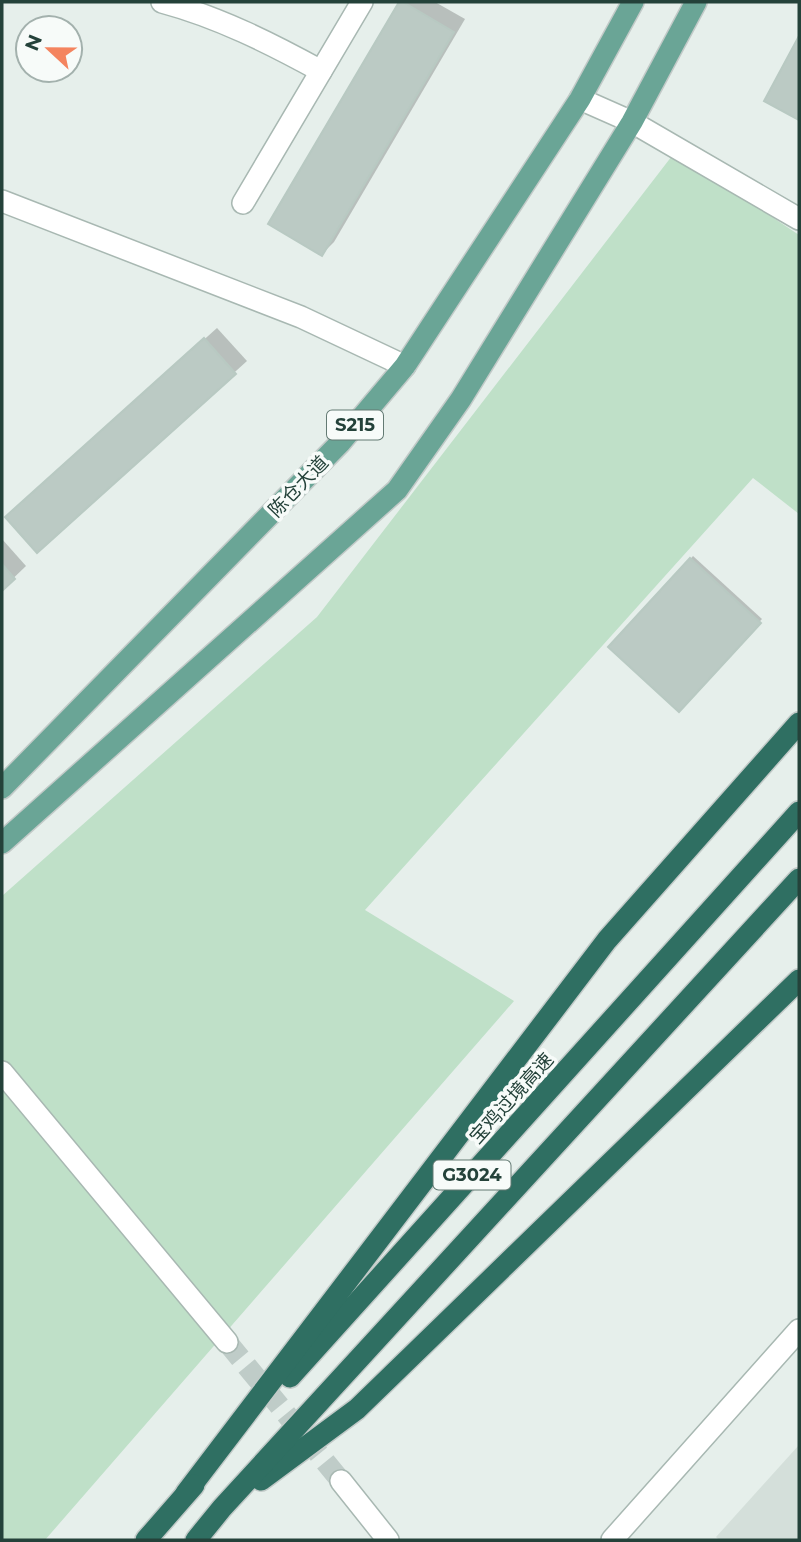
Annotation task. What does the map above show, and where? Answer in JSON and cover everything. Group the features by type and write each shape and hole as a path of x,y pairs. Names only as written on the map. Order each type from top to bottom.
{"highway":[{"path":"186,1493 607,940 799,723"},
{"name":"宝鸡过境高速","path":"146,1540 799,812"},
{"name":"G3024","path":"196,1540 222,1508 799,879"},
{"path":"222,1508 357,1409 799,980"}],"main road":[{"name":"陈仓大道","path":"2,788 340,443 405,366 580,99 633,2"},
{"path":"2,843 397,490 461,399 632,122 696,2"}],"street":[{"path":"162,2 251,34 321,71"},
{"path":"243,203 362,2"},
{"path":"580,99 632,122 799,219"},
{"path":"2,201 301,317 405,366"},
{"path":"2,1072 228,1342"},
{"path":"612,1540 799,1330"},
{"path":"341,1481 388,1540"}],"shaded area":[{"path":"799,1445 799,1540 719,1540 716,1537"}],"green space":[{"path":"675,152 799,235 799,514 753,478 365,910 514,1001 45,1540 2,1540 2,896 317,617"}],"building":[{"path":"399,2 454,32 322,256 268,224"},
{"path":"799,36 799,120 764,101"},
{"path":"204,338 236,374 37,553 5,517"},
{"path":"690,558 761,623 679,712 608,647"},
{"path":"2,564 15,579 2,591"}],"tunnel":[{"path":"227,1342 341,1481"}]}
